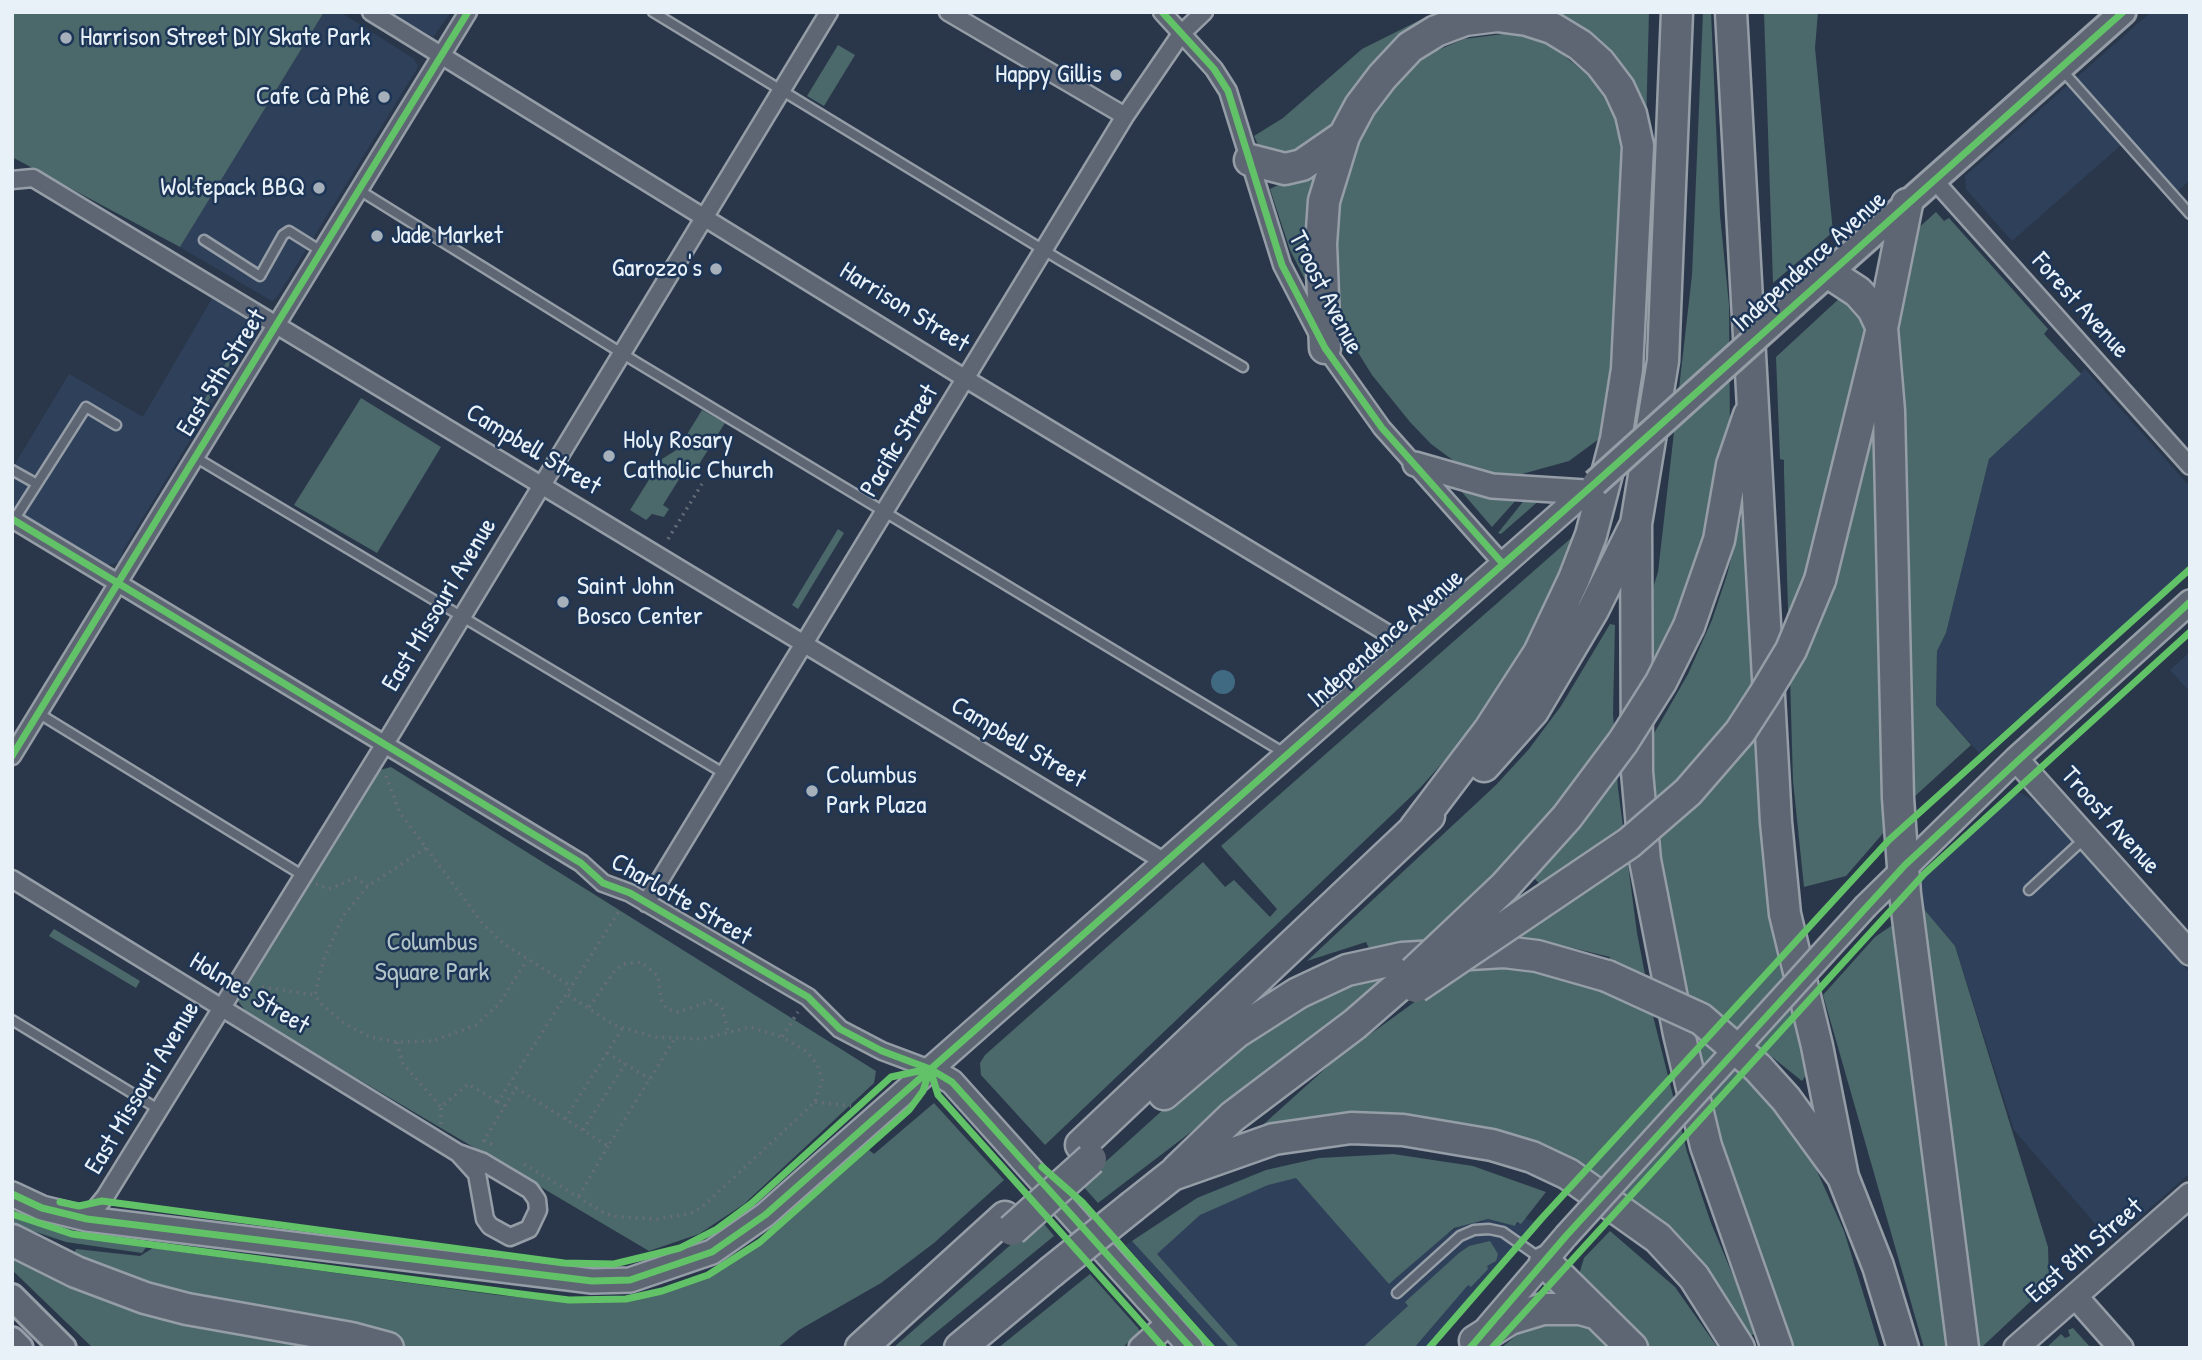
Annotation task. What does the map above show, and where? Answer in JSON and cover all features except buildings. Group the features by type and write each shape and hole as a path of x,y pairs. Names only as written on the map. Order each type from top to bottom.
{"highway":[{"path":"1677,12 1663,361 1636,524 1637,772 1645,860 1679,1034 1706,1146 1777,1348"},
{"path":"1731,12 1776,822 1785,914 1817,1046 1843,1177 1878,1266 1903,1348"},
{"path":"1325,348 1321,244 1324,201 1344,136 1360,106 1410,47 1436,31 1465,20 1497,16 1527,20 1552,29 1580,45 1600,63 1619,89 1630,114 1637,146 1626,369 1616,439 1591,535 1574,579 1539,653 1490,729 1415,828"},
{"path":"1250,160 1286,169 1302,165 1344,136"},
{"path":"960,1348 1172,1175 1232,1117 1355,1024 1412,982 1629,843 1688,792 1740,732 1791,650 1820,580 1882,328 1907,204"},
{"path":"1829,273 1858,292 1873,309 1882,328 1890,452 1898,798 1906,903 1963,1348"},
{"path":"1412,982 1567,817 1623,742 1661,682 1689,626 1719,540 1732,465 1754,400"},
{"path":"880,1348 1008,1223 1086,1153 1415,828 1468,784 1533,711 1593,610 1636,524"},
{"path":"1086,1153 1237,1032 1298,993 1347,971 1402,957 1504,952 1537,957 1607,976 1701,1019 1758,1069 1786,1099 1843,1177"},
{"path":"1172,1175 1274,1139 1351,1128 1457,1138 1505,1149 1568,1174 1658,1238 1694,1277 1739,1348"},
{"path":"842,1348 1008,1223"},
{"path":"12,1240 76,1272 145,1298 187,1309 351,1338 388,1348"},
{"path":"1545,1262 1632,1348"},
{"path":"861,1348 941,1275"},
{"path":"1473,1345 1510,1319 1543,1309 1580,1309 1598,1314"}],"main road":[{"name":"Independence Avenue","path":"1590,487 2123,12"},
{"path":"12,1297 63,1348"},
{"path":"12,1340 20,1348"}],"street":[{"name":"Harrison Street","path":"371,12 966,379 1410,647"},
{"name":"East 5th Street","path":"12,756 468,12"},
{"name":"East Missouri Avenue","path":"87,1219 105,1197 221,1005 308,879 462,615 829,12"},
{"path":"948,12 1125,116"},
{"name":"Troost Avenue","path":"1163,12 1214,69 1228,91 1265,219 1282,264 1325,348 1359,398 1503,564"},
{"name":"Pacific Street","path":"646,903 1125,116 1181,34 1204,12"},
{"name":"Campbell Street","path":"14,179 33,177 1165,862"},
{"name":"Forest Avenue","path":"1934,180 2190,466"},
{"path":"1415,464 1492,486 1590,487"},
{"name":"Independence Avenue","path":"12,1194 42,1208 87,1219 592,1280 629,1280 712,1252 765,1215 1590,487"},
{"name":"Charlotte Street","path":"13,520 581,863 603,883 646,903 808,997 840,1029 882,1051 930,1069 952,1082 1191,1348"},
{"path":"1473,1345 1566,1236 1905,865 2016,759 2190,602"},
{"name":"Troost Avenue","path":"2016,759 2190,953"},
{"name":"Holmes Street","path":"12,879 458,1153 483,1161 530,1190 537,1200 538,1210 528,1229 510,1237 490,1226 485,1219 477,1174 458,1153"},
{"name":"East 8th Street","path":"2017,1348 2190,1195"},
{"path":"2075,1296 2121,1348"},
{"path":"1141,1348 1169,1323"}],"lane":[{"path":"653,12 1044,250 1243,367"},
{"path":"2060,68 2190,214"},
{"path":"359,190 622,353 1287,755"},
{"path":"204,240 260,276 289,231 321,251"},
{"path":"13,520 86,407 116,425"},
{"path":"195,457 725,774"},
{"path":"12,470 37,484"},
{"path":"38,713 308,879"},
{"path":"2029,890 2086,837"},
{"path":"12,1020 158,1109"},
{"path":"1397,1293 1460,1236 1474,1230 1489,1229 1503,1233 1545,1262"}],"path":[{"path":"667,539 702,484"},
{"path":"384,770 400,813 483,924 527,960 572,987"},
{"path":"315,995 336,930 352,904 368,886 426,848"},
{"path":"308,879 329,889 355,878 368,886"},
{"path":"498,1102 568,995 624,902"},
{"path":"262,987 315,995 323,1006 352,1028 370,1037 397,1042 433,1041 476,1025 499,1004 527,960"},
{"path":"589,1007 616,969 624,964 641,962 658,976 661,999 667,1009 678,1012 710,1001 722,1008 728,1033"},
{"path":"520,1161 618,1217 657,1219 689,1214 714,1198 815,1102 822,1080 817,1063 806,1051 782,1037 750,1027 702,1039 674,1040 622,1029 568,995"},
{"path":"782,1037 801,1007"},
{"path":"565,1119 622,1029"},
{"path":"579,1196 674,1040"},
{"path":"397,1042 403,1063 441,1107 442,1124"},
{"path":"607,1053 650,1079"},
{"path":"583,1130 625,1065"},
{"path":"441,1107 468,1084 505,1106"},
{"path":"509,1084 608,1146"},
{"path":"480,1146 516,1088"},
{"path":"815,1102 851,1110 860,1106"},
{"path":"484,1140 496,1147"}],"shaded area":[{"path":"324,12 340,12 414,59 418,67 277,297 272,301 180,247"},
{"path":"389,12 451,12 433,37"},
{"path":"2151,12 2190,12 2190,180 2176,193 2129,138 2012,241 1966,189 1965,176"},
{"path":"213,297 251,319 256,326 255,334 123,550 120,562 107,565 12,508 12,469 69,374 143,417"},
{"path":"2085,369 2190,487 2190,567 1979,753 1936,705 1937,651 1946,633 1989,459"},
{"path":"2190,652 2190,692 2170,670"},
{"path":"1223,670 1232,673 1235,682 1232,691 1223,694 1214,691 1211,682 1214,673"},
{"path":"2021,793 2038,804 2190,973 2190,1173 2111,1242 2014,1130 1955,946 1918,902 1918,883 1927,872 2013,795"},
{"path":"1292,1164 1395,1279 1446,1234 1463,1224 1488,1219 1515,1226 1525,1218 1537,1223 1426,1348 1217,1348 1126,1245 1197,1198 1266,1170"}],"green space":[{"path":"12,12 324,12 180,247 12,157"},
{"path":"1436,12 1465,12 1335,131 1298,159 1262,153 1254,136 1283,118 1362,49"},
{"path":"1535,12 1649,12 1646,127"},
{"path":"1703,12 1711,12 1720,215 1729,305 1730,433 1706,556 1649,683 1652,591 1658,572 1692,275"},
{"path":"1764,12 1818,12 1815,48 1833,232 1773,283"},
{"path":"1511,33 1534,38 1556,49 1594,80 1609,101 1621,127 1626,151 1617,344 1603,436 1569,461 1522,474 1520,479 1499,479 1462,467 1431,444 1410,422 1372,375 1354,346 1341,315 1333,278 1336,194 1362,125 1367,127 1388,93 1422,57 1464,39"},
{"path":"838,45 855,55 824,106 807,96"},
{"path":"1322,164 1312,293 1290,250 1270,189"},
{"path":"1936,212 1944,221 1949,218 2048,329 2044,334 2081,374 1989,459 1946,633 1937,651 1936,705 1971,745 1914,797 1909,794 1898,323 1914,232"},
{"path":"1842,296 1867,325 1875,393 1892,823 1846,876 1804,887 1793,781 1784,460 1780,459 1776,357"},
{"path":"242,335 244,340 192,428 187,430"},
{"path":"361,398 441,447 377,553 294,505"},
{"path":"702,410 725,423 691,477 683,473 663,505 669,509 664,517 652,514 646,520 630,510 662,459 678,449"},
{"path":"1463,488 1494,497 1517,499 1492,527 1461,491"},
{"path":"1747,495 1771,896 1806,1075 1802,1081 1712,1009 1711,1048 1757,1089 1812,1160 1844,1231 1880,1348 1789,1348 1712,1120 1668,910 1648,744 1688,674 1712,620 1727,575"},
{"path":"1526,498 1542,498 1501,534 1498,533"},
{"path":"838,529 844,533 798,609 792,605"},
{"path":"1578,532 1547,606 1519,659 1453,751 1420,788 1045,1145 981,1075 980,1063 985,1055 1203,862 1225,887 1234,880 1270,917 1277,909 1221,846"},
{"path":"1610,624 1615,625 1613,713 1618,788 1637,933 1653,1016 1687,1152 1711,1223 1757,1333 1747,1337 1540,1153 1256,1131 1336,1059 1471,961 1519,967 1602,988 1610,957 1556,944 1505,939 1554,904 1540,884 1516,861 1439,937 1369,948 1366,942 1307,961 1496,785 1529,749 1561,706"},
{"name":"Columbus Square Park","path":"391,767 876,1071 874,1083 744,1204 699,1234 649,1251 248,1014 238,1001 380,770"},
{"path":"1918,902 1955,946 2048,1247 2049,1284 1981,1348 1974,1348"},
{"path":"1894,924 1952,1348 1924,1348 1823,995 1875,937"},
{"path":"54,929 140,981 136,988 49,936"},
{"path":"1403,970 1098,1203 1081,1184 1219,1059 1283,1013 1357,980"},
{"path":"934,1103 1004,1180 934,1243 881,1283 799,1330 777,1348 404,1348 386,1340 213,1305 71,1261 76,1249 140,1256 153,1248 497,1295 580,1303 633,1300 664,1293 716,1273 739,1259 771,1236 869,1150 874,1154"},
{"path":"1393,1154 1473,1166 1546,1192 1521,1224 1517,1222 1515,1226 1488,1219 1454,1228 1389,1284 1296,1178 1268,1185 1200,1215 1157,1254 1240,1348 1230,1348 1132,1241 1197,1198 1266,1170 1319,1158"},
{"path":"12,1214 59,1232 147,1246 142,1253 66,1242 12,1224"},
{"path":"1040,1219 1054,1236 917,1348 893,1348"},
{"path":"1610,1231 1675,1287 1718,1348 1650,1348 1583,1289 1578,1278 1584,1258"},
{"path":"1490,1241 1498,1254 1496,1261 1487,1266 1488,1269 1471,1287 1468,1285 1414,1348 1362,1348 1408,1306 1405,1302 1459,1253 1469,1246"},
{"path":"12,1254 347,1348 93,1348 12,1270"},
{"path":"1090,1274 1140,1332 1122,1348 998,1348"},
{"path":"1564,1318 1593,1328 1613,1348 1501,1348 1523,1330"},
{"path":"2073,1328 2091,1348 2046,1348 2061,1334 2065,1338 2070,1336 2068,1330"}],"cycle path":[{"path":"12,756 468,12"},
{"path":"1162,12 1214,69 1228,91 1282,265 1325,348 1382,428 1503,564"},
{"path":"12,1194 42,1208 87,1219 592,1281 630,1280 712,1252 765,1215 1595,483 2123,12"},
{"path":"12,519 581,863 603,883 630,893 808,997 840,1029 882,1051 930,1069 952,1082 1191,1348"},
{"path":"1429,1348 1542,1218 1889,840 2190,569"},
{"path":"1470,1348 1566,1236 1905,865 2190,602"},
{"path":"1492,1348 1924,874 2190,632"},
{"path":"60,1202 79,1206 102,1201 564,1263 614,1264 680,1248 717,1229 752,1203 891,1077 928,1069"},
{"path":"930,1069 938,1095 1164,1348"},
{"path":"12,1214 72,1234 569,1300 626,1299 662,1291 708,1275 760,1242 909,1110 923,1091 930,1069"},
{"path":"1042,1167 1083,1203 1212,1348"}],"place":[{"name":"Harrison Street DIY Skate Park","path":"66,38"},
{"name":"Happy Gillis","path":"1116,75"},
{"name":"Cafe Cà Phê","path":"384,97"},
{"name":"Wolfepack BBQ","path":"319,188"},
{"name":"Jade Market","path":"377,236"},
{"name":"Garozzo's","path":"716,269"},
{"name":"Holy Rosary Catholic Church","path":"609,456"},
{"name":"Saint John Bosco Center","path":"563,602"},
{"name":"Columbus Park Plaza","path":"812,791"}]}
